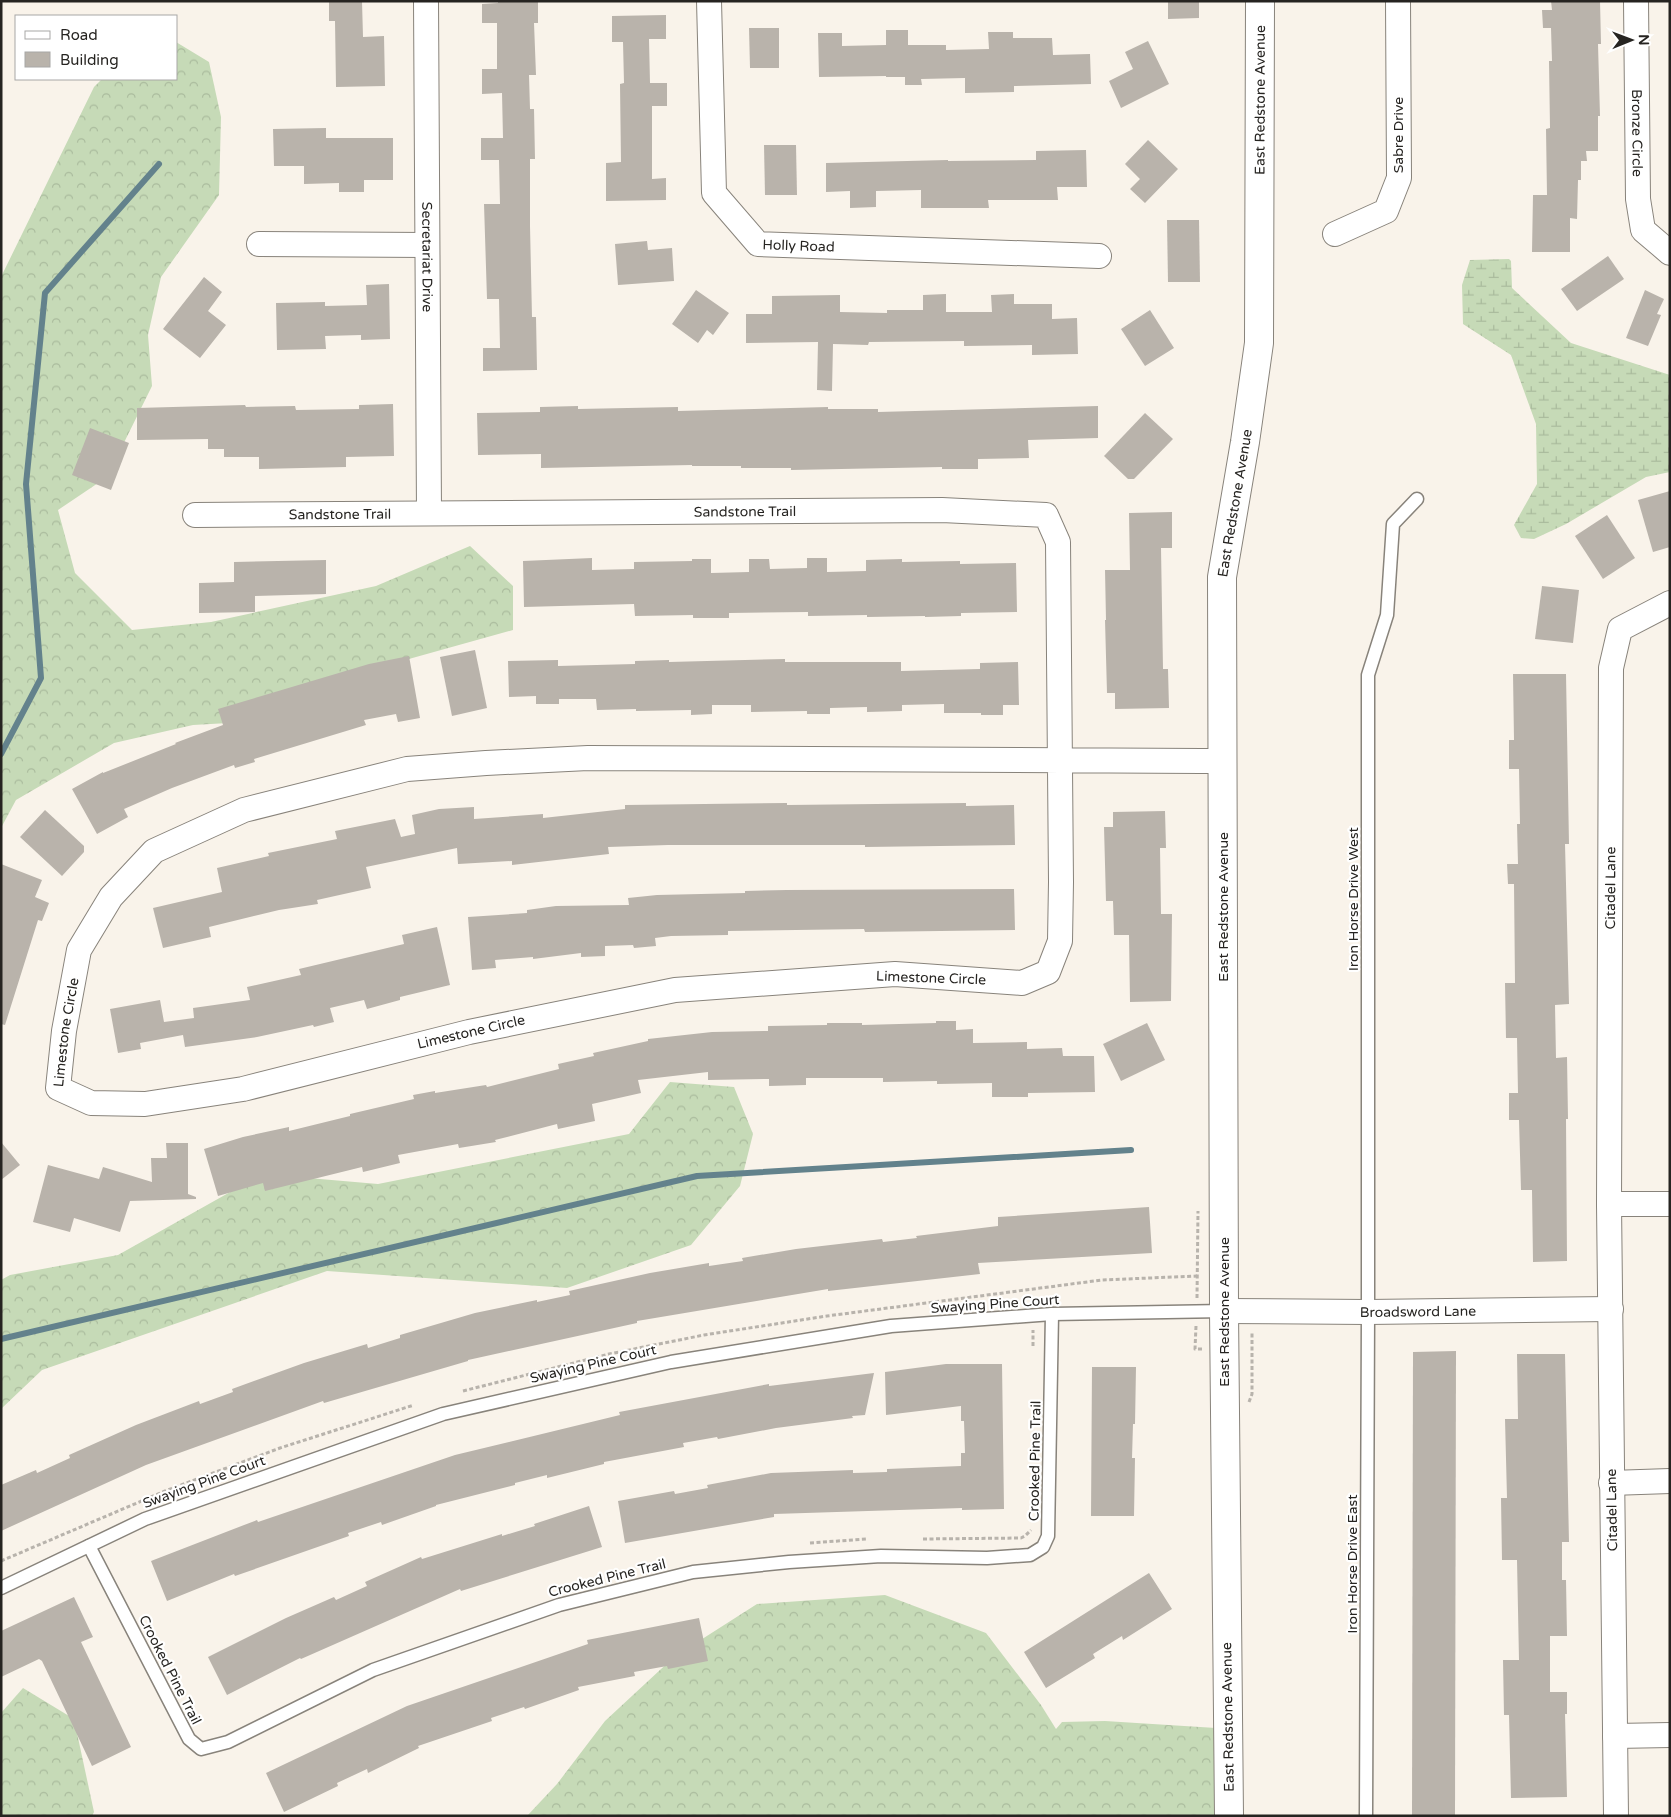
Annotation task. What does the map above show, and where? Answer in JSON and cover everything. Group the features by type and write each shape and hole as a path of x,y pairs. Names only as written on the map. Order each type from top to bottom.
{"street":[{"name":"Secretariat Drive","path":"426,1 429,513"},
{"name":"Holly Road","path":"709,1 714,193 758,244 1099,256"},
{"name":"East Redstone Avenue","path":"1229,1816 1224,1311 1222,578 1245,442 1259,343 1260,1"},
{"name":"Sabre Drive","path":"1336,234 1386,211 1399,178 1398,1"},
{"name":"Bronze Circle","path":"1636,1 1638,199 1643,230 1670,253"},
{"path":"259,244 427,245"},
{"name":"Sandstone Trail","path":"195,515 942,510 1046,515 1058,542 1059,760"},
{"name":"Citadel Lane","path":"1616,1816 1609,1204 1611,668 1620,629 1670,603"},
{"name":"Limestone Circle","path":"1059,760 1060,941 1048,972 1022,983 895,974 675,990 469,1032 305,1074 223,1092 145,1104 91,1104 58,1088 64,1031 79,950 111,897 154,850 244,810 407,769 486,763 588,758 1059,760 1223,761"},
{"path":"1609,1204 1670,1204"},
{"name":"Broadsword Lane","path":"1224,1311 1368,1312 1611,1309"},
{"path":"1611,1483 1670,1481"},
{"path":"1615,1736 1670,1735"}],"lane":[{"name":"Iron Horse Drive West","path":"1368,1312 1368,675 1387,615 1394,524 1417,499"},
{"name":"Swaying Pine Court","path":"1,1588 146,1519 443,1414 670,1362 891,1326 1052,1314 1224,1311"},
{"name":"Iron Horse Drive East","path":"1366,1816 1368,1312"},
{"name":"Crooked Pine Trail","path":"89,1546 189,1738 201,1749 228,1742 374,1670 559,1605 693,1572 789,1562 881,1556 987,1558 1030,1555 1043,1547 1048,1536 1052,1314"}],"green space":[{"path":"178,43 209,62 221,117 219,195 161,277 148,335 152,386 107,477 58,510 75,573 132,630 211,622 376,586 470,546 513,586 513,630 348,676 246,722 193,725 114,743 16,800 1,828 1,277 94,87 101,80 178,80"},
{"path":"1509,259 1511,261 1512,288 1571,343 1670,375 1670,472 1646,477 1566,524 1534,539 1521,538 1514,525 1537,484 1536,424 1511,355 1463,324 1462,285 1470,260"},
{"path":"670,1082 734,1087 753,1134 740,1186 691,1245 567,1288 327,1271 42,1370 1,1409 1,1280 10,1275 118,1255 262,1174 378,1184 629,1134"},
{"path":"885,1595 986,1633 1041,1705 1056,1729 1062,1722 1105,1721 1216,1728 1215,1816 527,1816 557,1784 605,1721 674,1657 757,1604"},
{"path":"23,1688 74,1719 94,1812 92,1816 1,1816 1,1713"}],"building":[{"path":"329,1 362,1 363,37 384,36 385,86 336,87 335,21 329,21"},
{"path":"498,1 538,1 538,23 534,23 536,75 529,75 530,109 534,109 535,159 530,159 530,226 532,317 536,317 537,370 483,371 483,348 500,348 499,299 487,299 484,204 500,204 499,160 481,160 481,138 503,138 502,93 482,94 482,69 497,69 497,23 482,23 482,4 498,3"},
{"path":"1168,1 1199,1 1199,18 1168,19"},
{"path":"1551,1 1600,1 1601,44 1598,44 1600,116 1598,116 1598,151 1586,151 1587,161 1581,161 1581,180 1578,180 1577,219 1570,218 1570,252 1532,252 1533,195 1547,195 1546,129 1550,128 1549,61 1552,61 1551,28 1543,28 1542,10 1552,10"},
{"path":"666,15 666,39 649,39 650,83 667,83 667,106 652,106 652,179 666,178 666,200 606,201 606,163 621,162 620,84 624,83 623,42 612,42 612,16"},
{"path":"749,28 779,28 779,68 750,68"},
{"path":"886,30 908,30 908,45 946,45 946,50 989,49 988,32 1013,32 1013,38 1052,38 1053,55 1090,54 1091,84 1014,86 1014,92 965,93 965,78 921,79 922,85 905,85 905,77 819,77 818,33 842,33 842,46 886,45"},
{"path":"1148,41 1169,84 1121,108 1109,81 1133,69 1125,52"},
{"path":"326,128 326,138 393,138 393,180 364,180 364,192 339,192 339,183 304,184 304,166 274,166 273,129"},
{"path":"1148,140 1178,169 1145,203 1130,189 1140,179 1125,164"},
{"path":"764,145 796,145 797,195 765,195"},
{"path":"1086,150 1087,187 1057,187 1058,200 988,200 989,208 921,208 921,190 876,191 876,207 850,208 850,191 826,192 826,163 1036,160 1036,151"},
{"path":"1167,220 1199,220 1200,282 1168,282"},
{"path":"647,241 648,250 672,248 674,281 618,285 615,244"},
{"path":"1608,256 1624,279 1577,311 1561,289"},
{"path":"204,277 222,292 208,311 226,325 200,358 163,329"},
{"path":"389,284 390,339 361,340 361,335 325,336 326,349 277,350 276,303 325,302 325,306 367,305 366,285"},
{"path":"696,290 729,313 713,335 707,330 698,343 672,324"},
{"path":"1645,290 1664,299 1657,314 1661,315 1648,346 1626,338"},
{"path":"946,294 946,312 992,312 991,295 1014,294 1014,304 1052,304 1052,319 1077,318 1078,354 1032,355 1032,345 964,346 964,341 869,342 868,345 833,344 832,391 817,390 818,342 746,343 746,314 772,314 772,296 840,295 840,312 887,313 887,310 923,310 923,295"},
{"path":"1150,310 1174,348 1145,366 1121,329"},
{"path":"393,404 394,456 346,457 346,467 259,469 259,457 224,457 224,449 208,449 208,439 137,440 137,408 245,405 246,407 295,406 296,410 359,409 359,405"},
{"path":"578,406 578,409 678,407 678,411 828,407 828,409 878,409 878,412 1098,406 1098,438 1028,440 1029,458 978,459 978,469 942,469 942,467 791,470 791,468 741,468 741,466 692,465 541,468 541,454 478,455 477,413 540,412 540,407"},
{"path":"1145,413 1173,439 1134,479 1128,479 1104,456"},
{"path":"90,428 129,443 111,490 72,475"},
{"path":"1670,491 1670,547 1653,552 1638,500"},
{"path":"1172,512 1172,548 1161,548 1163,669 1168,669 1169,708 1115,709 1115,693 1107,693 1105,570 1130,570 1129,513"},
{"path":"1607,515 1635,558 1603,579 1575,536"},
{"path":"592,558 592,570 634,569 634,562 711,559 711,573 749,572 749,559 769,559 770,569 807,568 807,558 827,558 827,572 866,571 866,560 902,559 902,562 960,561 960,564 1016,563 1017,612 961,613 961,616 925,617 867,617 867,615 808,616 808,612 729,613 729,618 693,618 693,615 635,616 634,604 524,607 523,561"},
{"path":"326,560 326,594 255,596 255,612 199,613 199,583 234,582 234,562"},
{"path":"1542,586 1579,590 1573,643 1535,639"},
{"path":"475,650 487,708 452,716 440,657"},
{"path":"409,656 420,718 398,722 396,714 364,720 366,725 254,759 255,762 235,768 234,765 172,788 124,809 128,817 97,834 72,789 103,772 223,725 218,709 369,664"},
{"path":"785,659 785,662 901,662 901,671 980,669 980,663 1018,662 1019,705 1003,705 1003,715 944,713 944,704 902,705 902,711 867,712 867,707 830,708 830,714 807,714 807,711 751,712 751,705 712,705 712,714 691,715 691,710 597,710 596,699 559,699 559,704 536,704 536,696 509,697 508,661 558,660 558,666 635,664 635,661"},
{"path":"1513,674 1566,674 1569,844 1565,844 1569,1004 1555,1005 1556,1058 1567,1057 1567,1261 1533,1262 1532,1190 1521,1190 1519,1120 1509,1120 1509,1093 1518,1093 1517,1038 1506,1038 1505,983 1515,983 1514,884 1508,884 1507,864 1518,864 1517,824 1520,824 1519,769 1509,769 1509,740 1514,740"},
{"path":"787,803 787,805 966,803 966,806 1014,805 1015,845 865,847 865,845 668,845 608,847 609,854 512,865 512,861 458,864 457,848 366,867 371,888 317,900 318,904 279,910 209,927 211,937 163,948 153,908 222,892 217,868 269,856 268,853 337,839 335,831 395,819 401,837 415,834 412,815 439,809 474,807 474,819 543,814 543,818 625,809 625,805"},
{"path":"45,810 84,846 84,852 62,876 20,837"},
{"path":"1165,811 1166,848 1160,848 1161,914 1172,914 1171,1001 1130,1002 1129,935 1114,935 1113,901 1106,901 1104,827 1113,827 1113,812"},
{"path":"1,864 42,880 35,897 49,903 42,921 38,920 5,1025 1,1024"},
{"path":"1014,889 1015,930 865,932 864,929 728,931 728,935 655,938 656,946 634,948 633,945 605,946 605,956 581,957 581,953 533,959 533,957 495,960 496,968 472,970 468,917 527,913 527,910 556,906 629,905 628,898 657,895 787,890"},
{"path":"437,927 450,985 400,997 400,1000 367,1009 364,1000 330,1008 334,1022 314,1027 313,1025 257,1037 185,1047 183,1035 140,1043 141,1049 118,1053 110,1009 160,1000 164,1022 194,1018 193,1008 250,1000 247,987 301,975 299,969 404,944 402,935"},
{"path":"936,1021 956,1021 956,1030 973,1029 973,1043 1027,1042 1027,1049 1062,1048 1063,1056 1094,1056 1095,1092 1028,1093 1028,1097 992,1097 992,1083 937,1084 937,1081 883,1082 883,1078 806,1078 806,1085 769,1086 769,1079 708,1080 708,1072 638,1080 641,1093 592,1104 595,1121 558,1129 557,1124 495,1140 496,1142 459,1148 458,1144 398,1155 400,1163 363,1172 362,1167 265,1191 263,1183 218,1196 204,1149 243,1137 289,1127 289,1131 350,1116 350,1114 414,1099 413,1095 486,1085 487,1087 559,1069 558,1064 594,1056 593,1053 648,1041 648,1039 712,1032 768,1031 768,1026 827,1025 827,1023 862,1023 862,1025 936,1023"},
{"path":"1147,1023 1165,1060 1121,1081 1103,1044"},
{"path":"1,1142 20,1165 1,1180"},
{"path":"166,1143 188,1143 188,1194 196,1197 196,1199 130,1201 120,1232 74,1218 70,1232 33,1222 48,1165 99,1179 103,1167 152,1182 151,1158 167,1158"},
{"path":"1149,1207 1152,1253 978,1263 980,1274 828,1291 828,1289 637,1321 637,1323 468,1360 324,1403 323,1401 146,1465 1,1531 1,1485 36,1470 37,1473 70,1458 69,1455 136,1425 199,1401 200,1404 233,1392 232,1389 304,1363 367,1344 368,1348 400,1338 400,1335 475,1313 570,1295 569,1291 650,1273 709,1263 709,1266 743,1261 742,1258 796,1249 882,1239 883,1242 998,1226 998,1217"},
{"path":"1456,1351 1455,1816 1412,1816 1413,1352"},
{"path":"1517,1354 1565,1354 1569,1542 1562,1542 1562,1580 1566,1580 1567,1636 1550,1636 1550,1692 1567,1692 1567,1714 1565,1714 1567,1797 1511,1798 1509,1715 1504,1715 1503,1660 1519,1660 1517,1560 1502,1560 1501,1498 1507,1498 1505,1419 1518,1419"},
{"path":"946,1364 1002,1364 1004,1509 962,1510 962,1508 774,1514 774,1517 625,1543 618,1501 674,1491 675,1494 708,1488 707,1485 771,1473 853,1470 853,1473 887,1472 887,1469 961,1466 961,1453 965,1453 964,1421 961,1421 961,1406 886,1415 885,1372"},
{"path":"1092,1367 1136,1367 1135,1424 1133,1424 1132,1458 1135,1458 1134,1516 1091,1516"},
{"path":"874,1373 865,1415 683,1443 684,1447 604,1462 604,1464 547,1478 547,1475 515,1483 515,1485 436,1505 382,1525 381,1522 348,1533 349,1536 235,1576 234,1574 167,1601 151,1561 257,1520 258,1522 455,1455 620,1415 619,1412 769,1384 769,1386"},
{"path":"589,1506 602,1547 461,1591 460,1589 300,1658 227,1695 208,1657 286,1618 334,1597 336,1600 367,1586 365,1582 421,1557 422,1559 502,1534 502,1536 535,1526 534,1524"},
{"path":"1149,1573 1172,1609 1123,1640 1122,1636 1093,1654 1095,1658 1046,1688 1024,1652"},
{"path":"74,1597 93,1637 81,1642 131,1747 92,1766 42,1661 39,1659 1,1677 1,1631"},
{"path":"699,1618 708,1661 668,1669 667,1666 634,1672 635,1676 578,1687 579,1690 525,1709 524,1707 491,1718 492,1721 418,1746 419,1748 368,1773 367,1769 337,1783 338,1786 284,1812 266,1773 407,1706 588,1644 587,1640"}],"waterway":[{"path":"1,754 41,678 26,484 45,293 159,164"},
{"path":"1,1339 697,1176 1131,1150"}]}
